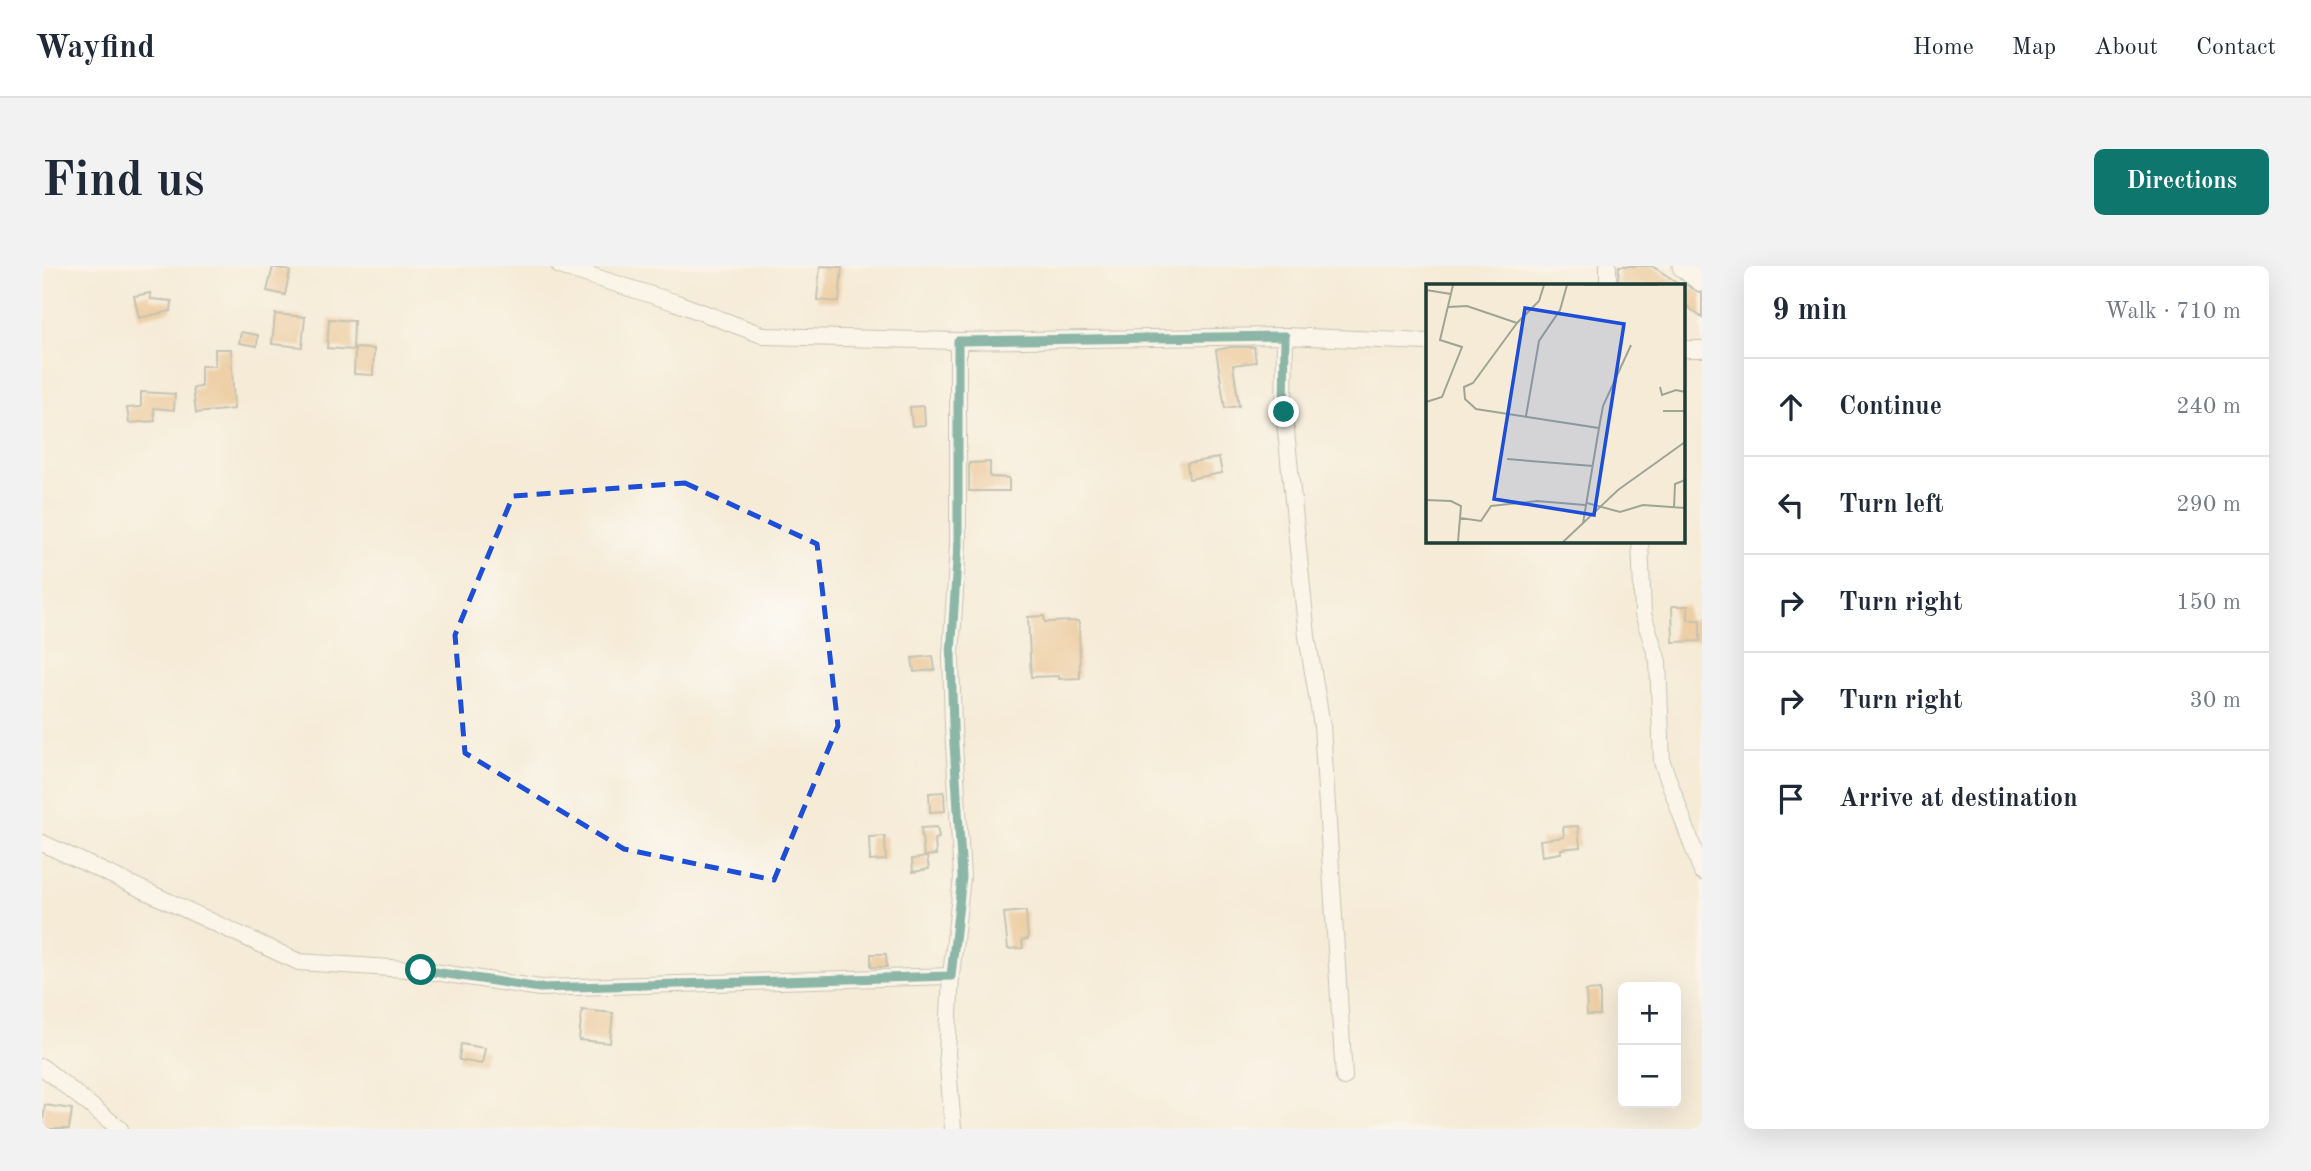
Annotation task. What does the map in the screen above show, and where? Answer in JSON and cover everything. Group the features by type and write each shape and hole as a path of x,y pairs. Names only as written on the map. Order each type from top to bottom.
{"main road":[{"path":"1684,266 1702,280"}],"street":[{"path":"560,266 677,303 765,336 958,341 1285,336 1426,342"},
{"path":"1608,266 1608,284"},
{"path":"1285,336 1284,412 1307,636 1322,726 1344,1077"},
{"path":"953,1129 947,1054 951,976 962,877 951,655 958,545 958,341"},
{"path":"1640,542 1643,614 1658,661 1662,762 1702,872"},
{"path":"42,843 299,962 421,970 540,988 951,976"},
{"path":"42,1067 120,1129"}],"highlighted area":[{"path":"685,483 817,544 838,726 774,880 624,849 465,753 455,635 513,496"}],"building":[{"path":"820,266 842,267 839,302 817,300"},
{"path":"1619,266 1652,266 1679,284 1618,284"},
{"path":"273,267 290,271 285,295 267,291"},
{"path":"1685,284 1702,294 1702,318 1685,305"},
{"path":"150,293 151,299 172,301 171,311 139,318 134,296"},
{"path":"275,314 305,317 302,347 272,344"},
{"path":"329,319 354,321 353,350 327,348"},
{"path":"241,332 258,335 257,346 239,343"},
{"path":"1254,347 1256,362 1233,365 1239,406 1225,408 1216,350"},
{"path":"355,348 374,349 373,375 354,374"},
{"path":"215,349 231,349 234,409 196,413 193,388 201,387 201,366 215,366"},
{"path":"141,392 175,394 174,410 154,408 155,421 129,423 127,408 141,407"},
{"path":"924,406 925,425 912,426 910,407"},
{"path":"1219,458 1222,473 1189,479 1187,463"},
{"path":"990,462 990,477 1009,478 1009,491 969,491 969,463"},
{"path":"1672,606 1688,606 1688,620 1700,620 1700,641 1673,642"},
{"path":"1044,616 1045,622 1079,621 1080,678 1031,677 1028,617"},
{"path":"933,656 935,670 914,672 912,658"},
{"path":"944,792 945,811 930,812 929,793"},
{"path":"1578,826 1580,847 1561,849 1561,853 1542,856 1540,840 1564,837 1563,827"},
{"path":"937,827 939,838 935,839 936,855 924,856 921,828"},
{"path":"885,836 886,860 870,861 869,837"},
{"path":"927,857 929,869 913,872 912,859"},
{"path":"1026,911 1028,939 1022,940 1023,948 1008,949 1004,913"},
{"path":"871,954 886,954 887,967 871,967"},
{"path":"1600,990 1600,1015 1587,1015 1586,991"},
{"path":"582,1010 613,1013 610,1043 579,1040"},
{"path":"461,1044 485,1048 482,1064 459,1060"},
{"path":"45,1105 72,1109 69,1129 42,1129"}],"route":[{"path":"421,970 540,988 951,976 962,877 951,655 958,545 958,341 1285,336 1284,412"}]}
